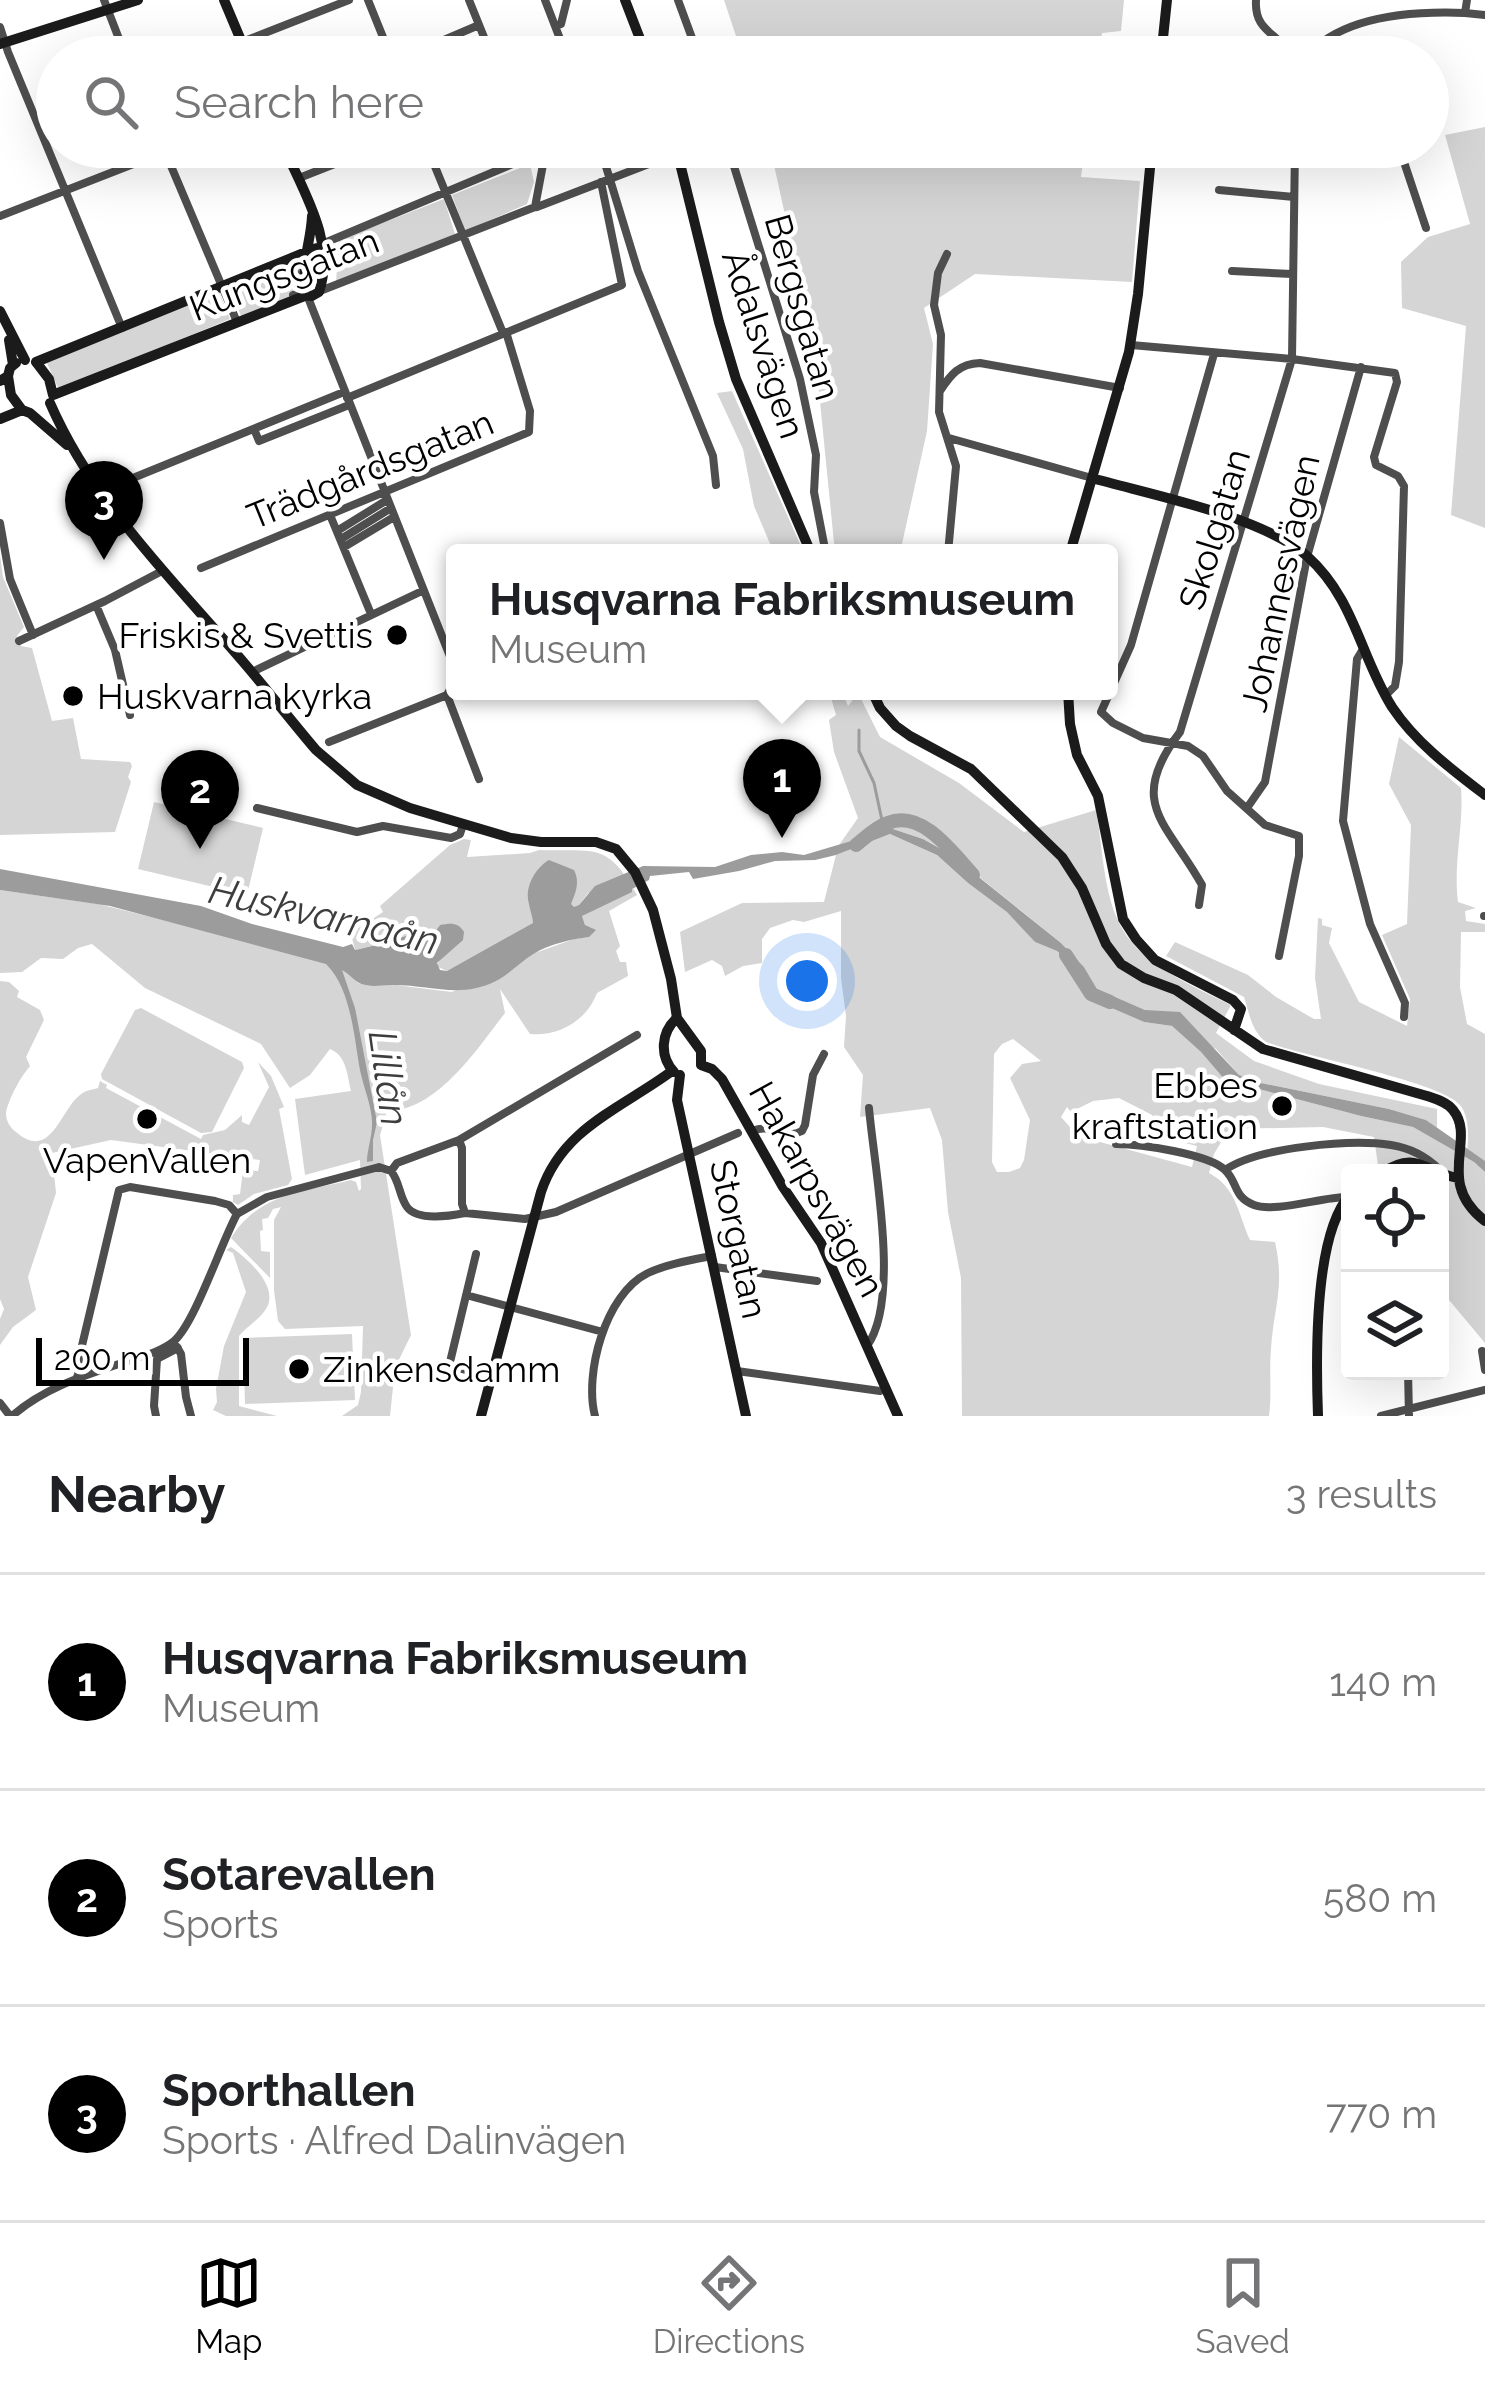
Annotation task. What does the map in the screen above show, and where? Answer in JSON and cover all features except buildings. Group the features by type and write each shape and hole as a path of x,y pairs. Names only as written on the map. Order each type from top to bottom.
{"street":[{"path":"2,43 106,5 138,0"},
{"path":"224,0 239,36"},
{"path":"257,36 350,0"},
{"path":"368,0 383,36"},
{"path":"469,0 483,36"},
{"path":"545,0 560,36"},
{"path":"556,26 565,17 567,0"},
{"path":"625,0 639,36"},
{"path":"678,0 691,36"},
{"path":"1163,36 1167,0"},
{"path":"1256,0 1258,21 1276,36"},
{"path":"1465,14 1467,0"},
{"path":"106,5 118,36"},
{"path":"1336,36 1401,14 1485,15"},
{"path":"455,36 479,26"},
{"path":"0,27 2,43 36,122"},
{"path":"56,168 122,328"},
{"path":"0,216 120,168"},
{"path":"172,168 238,323"},
{"path":"293,168 312,212 325,265 313,296"},
{"path":"298,178 324,168"},
{"path":"436,168 504,333"},
{"path":"17,369 318,249 501,168"},
{"path":"535,207 538,168"},
{"path":"254,429 259,441 347,398 622,285 604,168"},
{"name":"Kungsgatan","path":"52,399 634,168"},
{"name":"Ådalsvägen","path":"676,168 736,379 807,544"},
{"name":"Bergsgatan","path":"735,168 800,379 816,455 814,492 824,544"},
{"path":"1073,544 1131,345 1150,168"},
{"name":"Skolgatan","path":"1199,905 1202,885 1160,823 1155,778 1180,732 1292,359 1295,168"},
{"path":"1406,168 1426,228"},
{"path":"606,180 713,456 716,485"},
{"path":"1219,190 1294,196"},
{"path":"312,212 318,249 302,270 446,648"},
{"path":"946,254 934,304 941,335 939,412 956,466 949,544"},
{"path":"292,296 298,293 293,262"},
{"path":"1232,271 1292,274"},
{"path":"2,315 17,369 11,395 74,452"},
{"name":"Trädgårdsgatan","path":"201,568 330,515 389,504 529,432 530,411 504,333"},
{"path":"1131,345 1395,373 1397,382 1375,457 1376,465 1398,476 1404,486 1399,662 1395,686 1386,695"},
{"path":"1118,675 1131,645 1214,354"},
{"path":"939,393 956,370 980,363 1120,388"},
{"name":"Johannesvägen","path":"1247,808 1265,782 1307,556 1360,367"},
{"path":"17,369 49,379 52,399 74,452 99,492 316,750 346,778 389,801 464,825 451,838 383,826 357,832 257,808"},
{"path":"99,492 281,418 347,398"},
{"path":"0,418 41,410 52,399"},
{"path":"281,418 286,430"},
{"path":"949,438 1244,522 1307,556 1351,613 1395,711 1427,748 1485,795"},
{"path":"340,539 389,504"},
{"path":"340,539 389,504"},
{"path":"330,515 371,614"},
{"path":"0,524 10,579 33,634"},
{"path":"19,641 162,571"},
{"path":"251,672 422,591"},
{"path":"96,605 115,650 130,715"},
{"path":"1366,648 1357,659 1343,821 1370,924 1405,1003 1404,1018"},
{"path":"329,742 446,695"},
{"path":"449,700 479,779"},
{"path":"876,700 896,726 970,769 1062,857 1113,956 1134,973 1176,990 1284,1058 1444,1102 1454,1110 1460,1125 1459,1173 1465,1199 1485,1221"},
{"path":"1069,700 1077,755 1098,796 1123,919 1155,960 1233,1000 1241,1009 1234,1030"},
{"path":"1107,700 1102,712 1113,723 1143,738 1188,746 1203,756 1227,790 1265,825 1299,836 1279,956"},
{"name":"Hakarpsvägen","path":"464,825 524,840 603,843 620,852 632,868 657,923 676,1007 701,1051 700,1065 718,1075 744,1132 821,1243 898,1416"},
{"name":"Storgatan","path":"676,1007 663,1041 668,1064 676,1073 676,1094 746,1416"},
{"path":"391,1171 397,1163 459,1140 637,1035"},
{"path":"156,1416 157,1359 176,1344 188,1323 237,1214 267,1197 379,1167 398,1179 407,1208 421,1215 536,1217 556,1212 744,1132 766,1127 788,1135 802,1131 813,1075 824,1054"},
{"path":"481,1416 546,1177 576,1136 616,1105 676,1073 694,1073 700,1065"},
{"path":"867,1346 880,1318 883,1269 869,1108"},
{"path":"459,1140 465,1213"},
{"path":"1116,1144 1186,1153 1225,1170 1238,1194 1258,1207 1341,1196"},
{"path":"1225,1170 1243,1159 1356,1144 1405,1148 1432,1164"},
{"path":"1449,1174 1459,1173"},
{"path":"77,1378 119,1190 130,1187 224,1203 237,1214"},
{"path":"1318,1416 1317,1343 1326,1254 1332,1223 1341,1209"},
{"path":"476,1254 450,1366 491,1377"},
{"path":"595,1416 590,1379 603,1332 638,1279 662,1268 713,1261 818,1281"},
{"path":"466,1295 603,1332"},
{"path":"0,1403 11,1416 77,1378 176,1344"},
{"path":"176,1344 191,1416"},
{"path":"1482,1351 1485,1370"},
{"path":"737,1371 886,1389"},
{"path":"1408,1380 1409,1412"},
{"path":"1381,1416 1485,1390"}],"shaded area":[{"path":"724,0 1124,0 1121,31 1102,36 736,36"},
{"path":"1485,127 1485,528 1451,515 1466,326 1402,308 1401,262 1428,237 1470,224 1449,134"},
{"path":"531,168 534,182 527,204 465,231 452,195"},
{"path":"775,168 1082,168 1081,177 1140,181 1132,282 975,274 924,308 933,344 927,431 902,544 834,544 815,351"},
{"path":"444,199 455,234 336,283 339,240"},
{"path":"284,265 296,293 241,316 230,287"},
{"path":"219,292 230,319 59,390 47,363"},
{"path":"732,391 800,544 770,544 754,506 743,449 717,393"},
{"path":"0,555 3,577 24,627 17,636 21,646 32,648 52,721 73,718 81,759 130,762 132,766 115,832 0,835"},
{"path":"832,700 846,700 848,706 853,700 862,700 880,737 959,783 1024,832 1096,810 1116,917 1132,943 1157,965 1231,1005 1216,1033 1254,1061 1319,1084 1437,1109 1437,1128 1389,1109 1239,1075 1216,1049 1097,989 1061,943 951,854 923,839 884,826 839,845 858,818 834,752 829,720 836,715"},
{"path":"1399,737 1461,788 1458,902 1476,908 1465,911 1466,921 1485,924 1485,932 1461,932 1460,987 1467,1024 1485,1034 1485,1161 1467,1150 1465,1115 1448,1096 1266,1042 1254,1027 1244,997 1166,956 1175,942 1248,975 1276,997 1321,1019 1315,978 1318,918 1322,919 1322,925 1332,928 1329,943 1359,1002 1407,1026 1410,999 1382,935 1407,924 1411,825 1389,784"},
{"path":"154,802 263,828 247,895 138,869"},
{"path":"884,826 950,854 1061,943 1097,989 1145,1010 1180,1012 1239,1075 1426,1120 1485,1161 1485,1172 1413,1127 1225,1080 1172,1026 1144,1022 1107,1006 1082,984 1079,972 1057,951 1035,942 1007,912 937,855 890,834 815,860 775,861 693,879 689,872 650,876 632,892 582,916 585,925 596,930 589,937 541,950 483,986 457,990 368,986 342,970 355,1008 377,1122 373,1161 367,1162 371,1112 346,999 326,964 110,906 0,890 0,869 201,906 343,947 352,944 355,950 421,930 434,933 440,925 454,924 464,932 463,940 437,963 447,971 533,923 529,885 549,860 574,870 574,907 595,886 643,866 715,867 751,855 804,855 868,836"},
{"path":"890,834 937,855 1008,912 1035,942 1057,951 1107,1006 1144,1022 1172,1026 1225,1080 1413,1127 1474,1162 1485,1172 1485,1343 1449,1300 1449,1164 1378,1164 1374,1137 1323,1127 1229,1129 1209,1173 1231,1194 1250,1240 1275,1242 1278,1257 1269,1416 962,1416 961,1278 948,1212 942,1140 930,1108 860,1117 863,1075 844,1047 841,911 770,928 762,939 762,963 725,976 722,966 712,960 685,972 680,932 742,903 824,902 836,855","holes":["1013,1039 1041,1061 1022,1064 1010,1078 1030,1120 1020,1168 997,1172 992,1162 994,1054","1119,1098 1152,1115 1153,1135 1197,1146 1192,1167 1078,1136 1061,1117 1067,1107 1071,1112 1093,1101"]},
{"path":"471,840 467,857 587,851 617,865 637,895 609,911 620,946 616,951 620,962 626,962 628,976 597,993 571,1025 551,1033 530,1034 500,989 505,1013 469,1060 423,1101 387,1111 380,1135 411,1335 395,1368 390,1416 342,1416 358,1405 363,1326 285,1329 278,1321 274,1220 281,1207 262,1219 260,1231 261,1251 270,1252 270,1278 231,1238 255,1212 284,1197 351,1180 361,1189 360,1160 305,1175 295,1099 351,1091 340,1056 330,1049 310,1075 290,1088 261,1044 145,988 92,944 63,959 41,958 22,972 0,973 0,890 98,904 217,933 325,963 369,986 452,992 535,953 589,937 582,916 589,892 573,908 530,908 533,923 527,929 447,971 436,966 443,956 440,925 428,935 421,930 355,950 352,938 357,929 383,912 380,906 450,845"},
{"path":"0,981 9,982 19,991 17,997 40,1010 44,1020 26,1057 30,1066 6,1111 16,1132 28,1140 46,1137 73,1102 98,1088 100,1081 201,1139 225,1130 242,1115 242,1122 249,1125 269,1087 258,1062 271,1076 284,1107 279,1109 292,1179 288,1185 254,1194 238,1205 233,1195 240,1194 243,1170 258,1171 260,1160 111,1140 52,1153 56,1193 28,1277 36,1310 13,1327 0,1345 4,1309 0,1299"},
{"path":"141,1008 242,1062 244,1068 212,1132 201,1133 102,1079 135,1010"},
{"path":"231,1247 253,1266 269,1292 266,1309 239,1336 239,1406 277,1416 226,1416 213,1410 224,1346 246,1292 233,1253 226,1250"},
{"name":"Zinkensdamm","path":"352,1334 355,1400 245,1404 243,1338"}],"waterway":[{"path":"859,730 859,751 874,783 883,825"},
{"name":"Huskvarnaån","path":"856,845 884,825 913,822 936,836 973,875"},
{"name":"Huskvarnaån","path":"1066,955 1091,994 1110,1002"}],"place":[{"name":"Sporthallen","path":"104,560"},
{"name":"Friskis & Svettis","path":"397,635"},
{"name":"Huskvarna kyrka","path":"73,696"},
{"name":"Husqvarna Fabriksmuseum","path":"782,838"},
{"name":"Sotarevallen","path":"200,849"},
{"name":"Ebbes kraftstation","path":"1282,1106"},
{"name":"VapenVallen","path":"147,1119"},
{"name":"Zinkensdamm","path":"299,1369"}],"water label":[{"name":"Lillån","path":"389,1078"}]}
